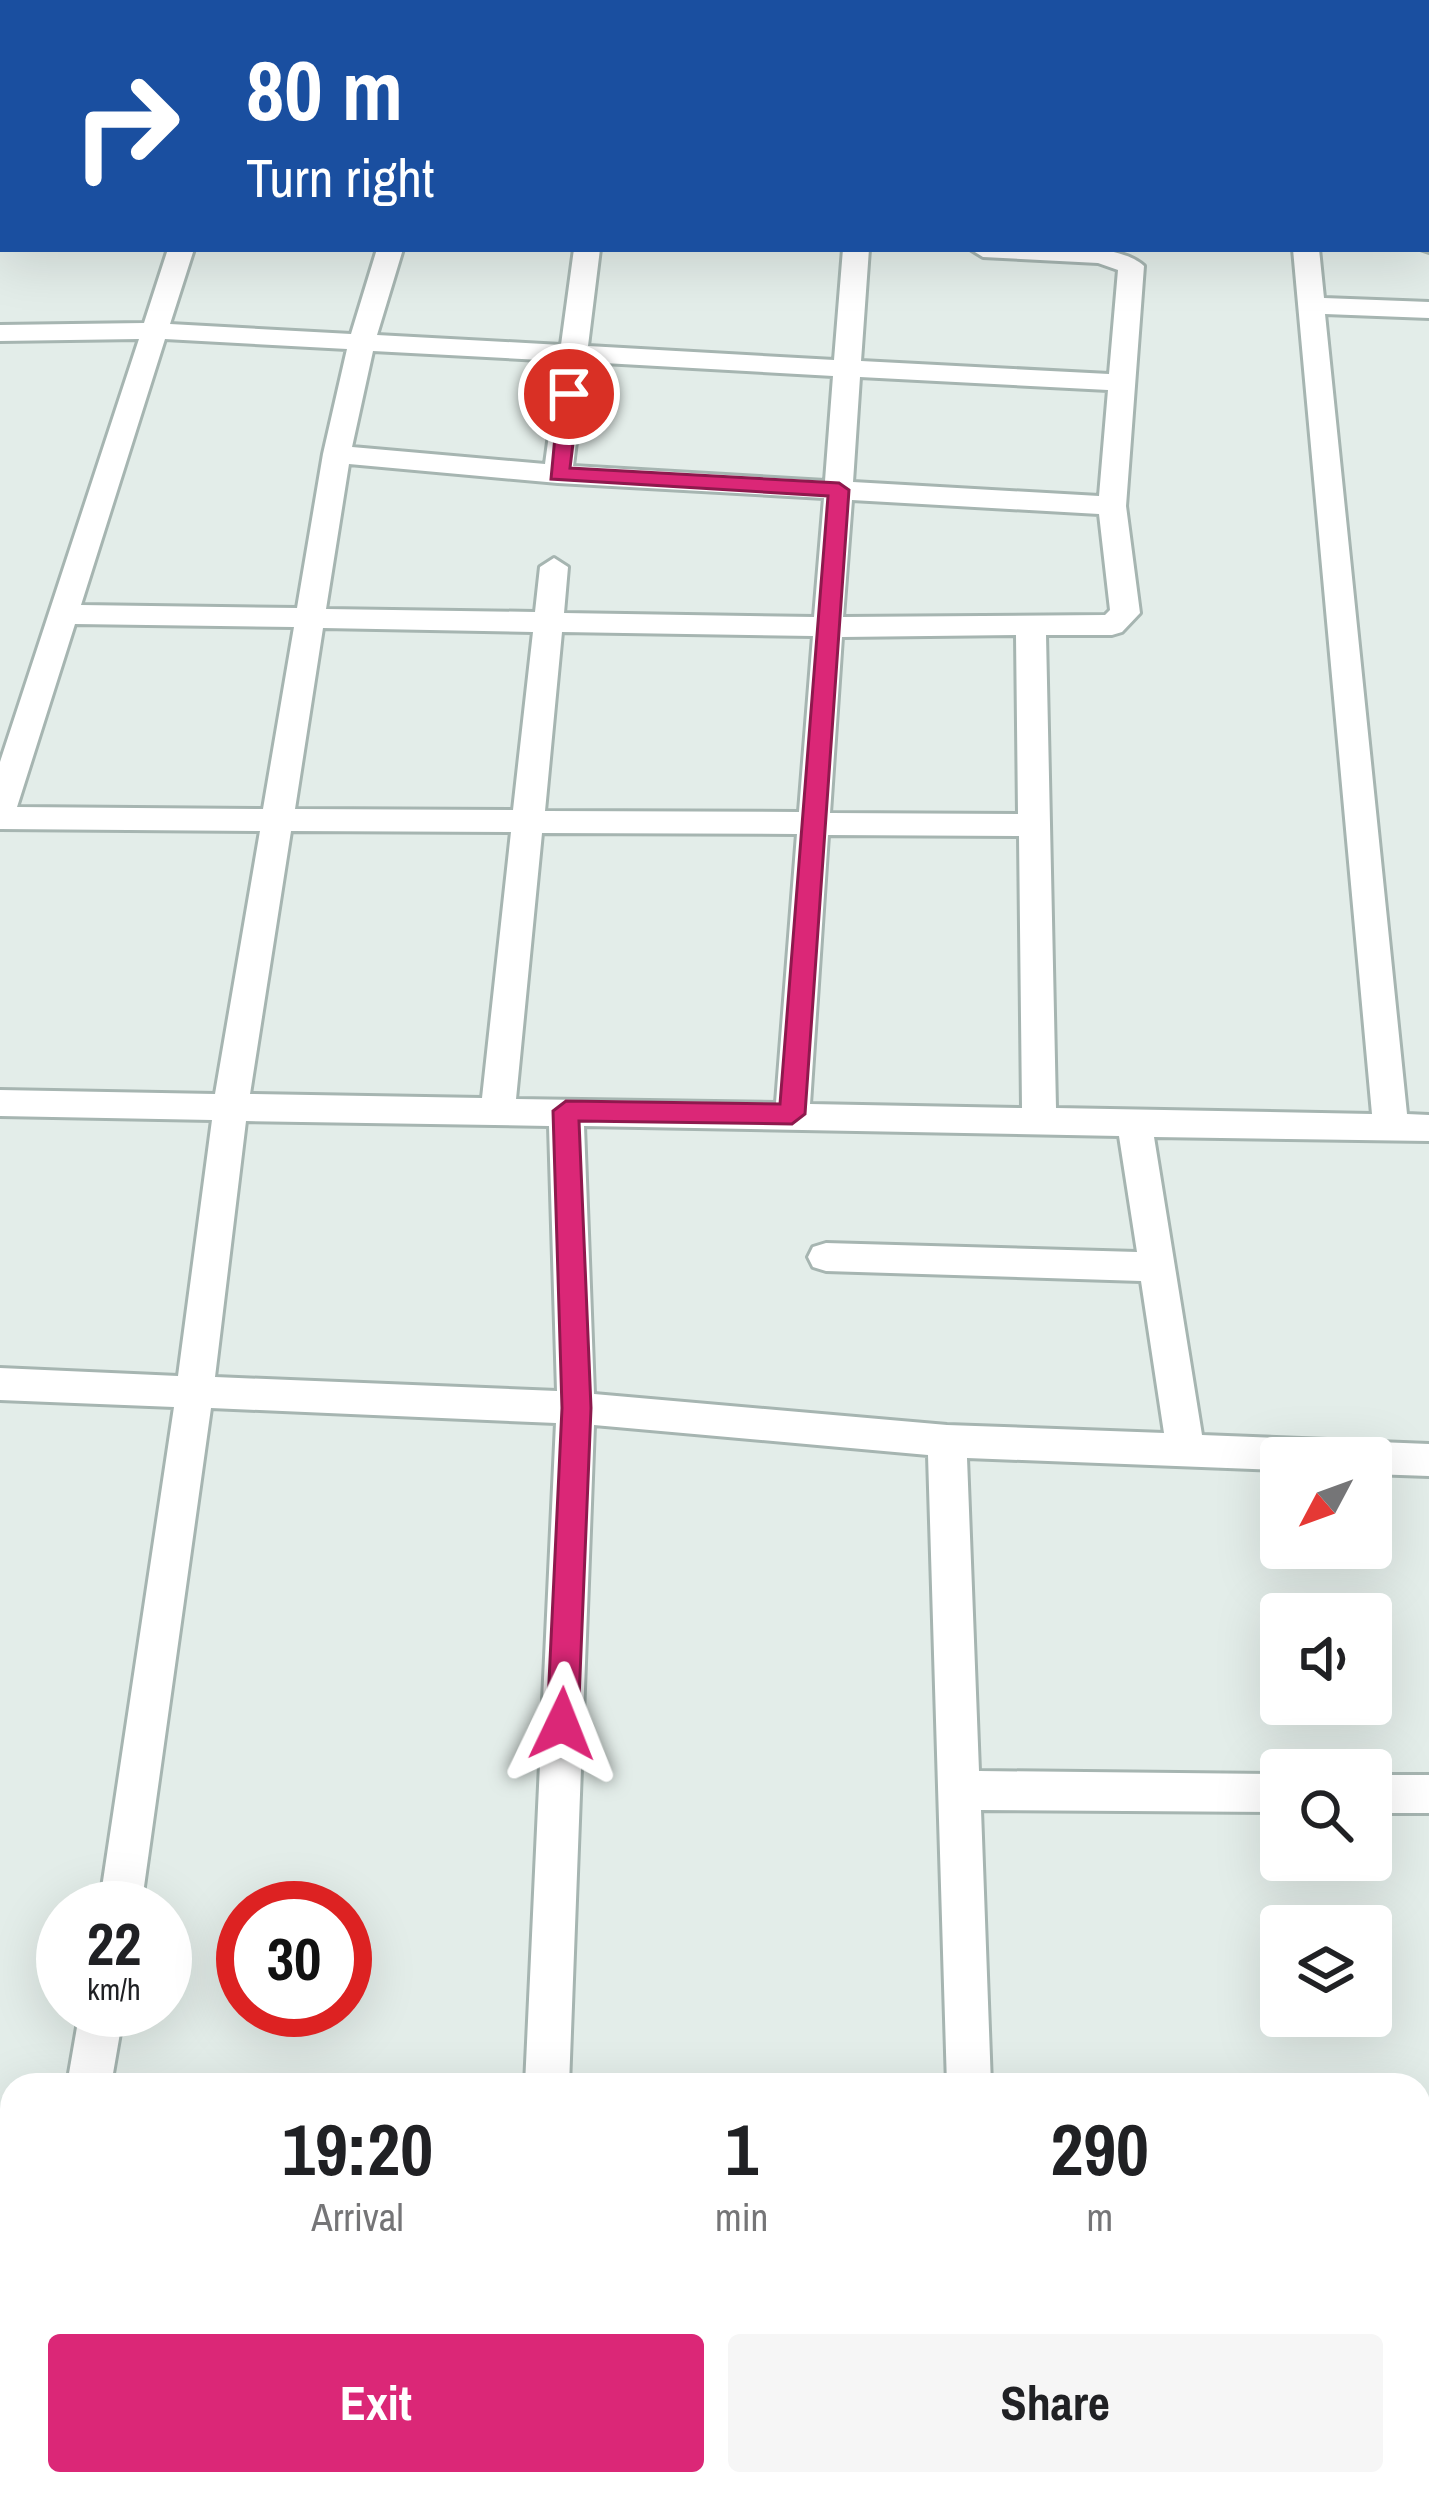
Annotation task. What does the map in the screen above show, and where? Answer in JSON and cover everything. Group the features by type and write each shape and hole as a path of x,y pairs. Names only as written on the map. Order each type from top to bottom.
{"street":[{"path":"180,252 0,814 1037,825"},
{"path":"124,1881 196,1389 231,1103 337,454 362,342 389,252"},
{"path":"558,474 587,252"},
{"path":"792,1114 856,252"},
{"path":"63,614 1098,628 1123,618 1112,506 1131,266 1101,256 1034,252"},
{"path":"1306,252 1390,1127"},
{"path":"1309,305 1429,310"},
{"path":"0,333 155,332 1119,383"},
{"path":"337,454 558,474 1112,506"},
{"path":"498,1109 554,567"},
{"path":"1031,627 1039,1119"},
{"path":"0,1102 1429,1128"},
{"path":"548,2073 576,1408 566,1111"},
{"path":"1134,1121 1186,1450"},
{"path":"826,1257 1157,1267"},
{"path":"0,1384 576,1408 947,1441 1429,1460"},
{"path":"947,1441 969,2073"},
{"path":"960,1790 1260,1793"},
{"path":"1392,1794 1429,1794"},
{"path":"91,2073 97,2037"}],"route":[{"path":"562,1724 576,1408 566,1111 792,1114 839,490 558,474 569,394"}]}
